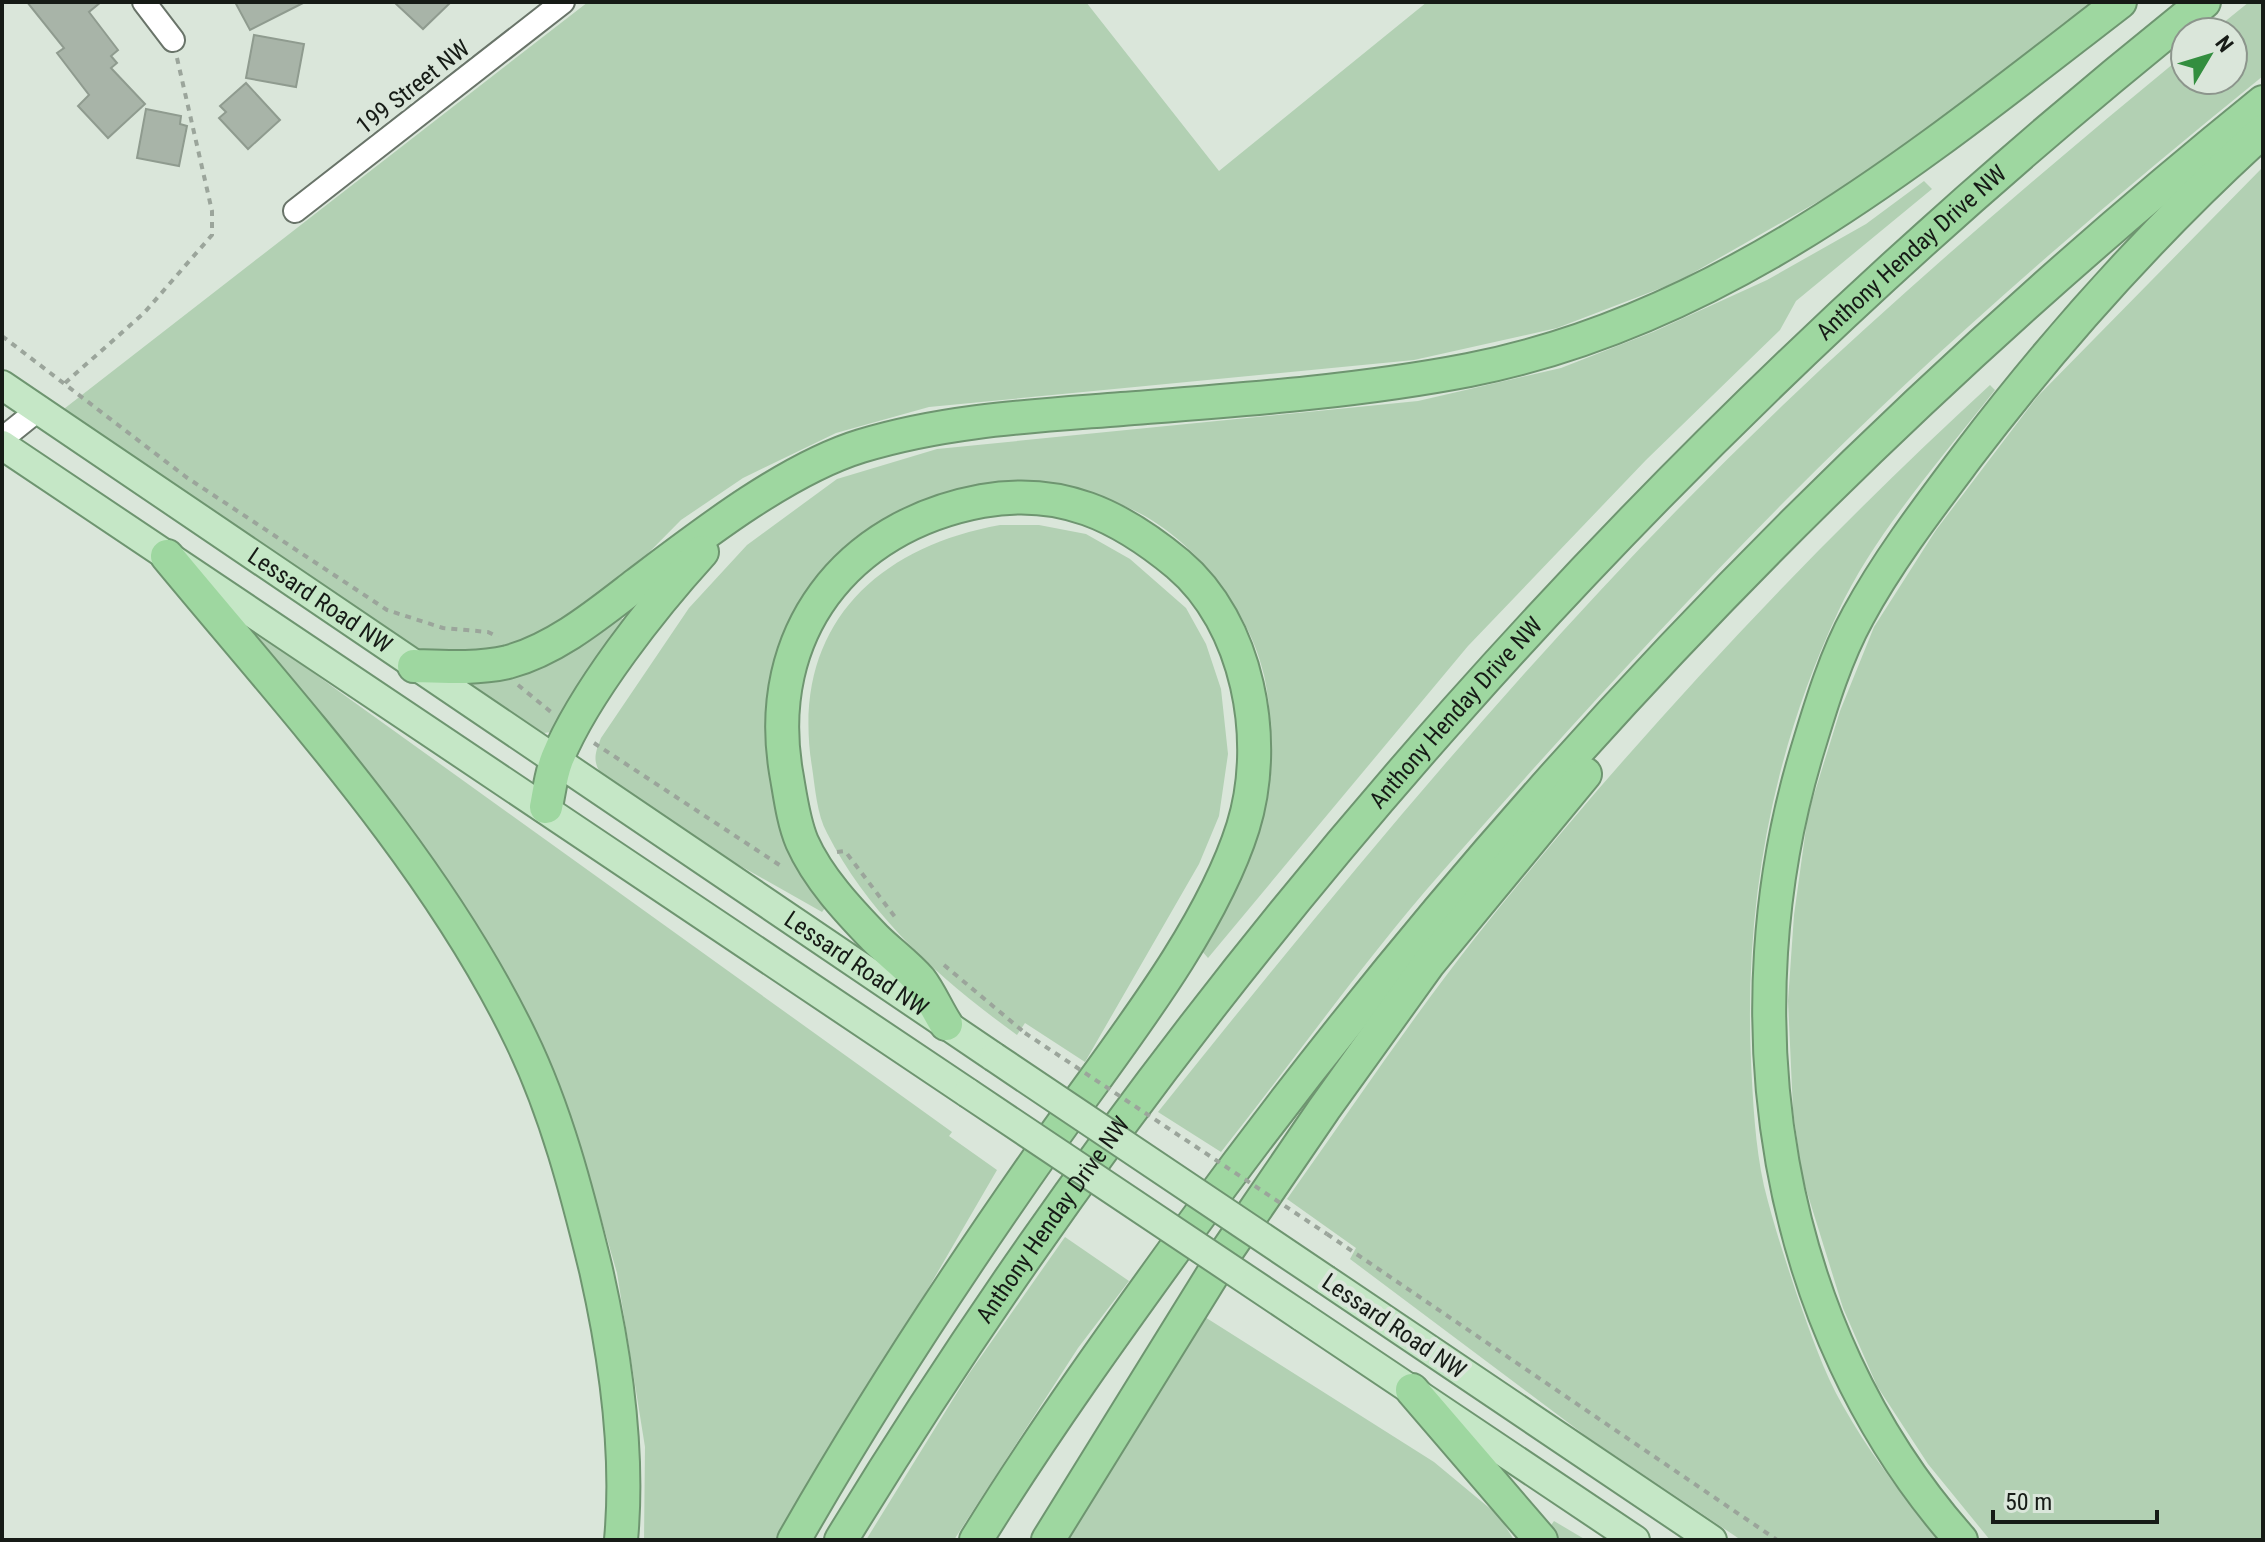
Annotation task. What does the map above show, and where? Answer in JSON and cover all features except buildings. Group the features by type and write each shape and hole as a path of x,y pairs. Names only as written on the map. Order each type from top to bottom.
{"highway":[{"path":"414,666 478,667 511,661 554,642 756,500 827,459 914,433 992,419 1314,392 1471,369 1571,341 1664,307 1754,262 1867,194 2120,2"},
{"name":"Anthony Henday Drive NW","path":"841,1540 999,1296 1152,1083 1286,911 1483,681 1704,448 1855,302 1990,180 2204,2"},
{"path":"976,1540 1111,1337 1350,1015 1491,846 1736,579 1883,433 2136,206 2263,102"},
{"path":"1961,1540 1912,1476 1846,1364 1825,1315 1783,1181 1773,1111 1768,1000 1775,913 1789,810 1821,704 1856,619 1920,518 2021,385 2092,303 2161,230 2263,131"},
{"path":"794,1540 967,1261 1170,970 1223,875 1244,823 1254,754 1247,683 1230,633 1207,593 1183,568 1145,538 1095,508 1041,499 998,499 961,505 917,520 858,555 802,628 790,666 780,733 800,838 825,882 874,937 919,980 946,1024"},
{"path":"546,807 556,762 572,728 638,629 719,533 756,500"},
{"path":"167,556 372,808 434,894 522,1040 578,1199 606,1313 616,1368 621,1540"},
{"path":"1048,1540 1229,1248 1350,1073 1429,963 1617,736 1736,579"},
{"path":"1412,1390 1541,1540"}],"main road":[{"name":"Lessard Road NW","path":"2,385 1712,1540"},
{"name":"Lessard Road NW","path":"2,442 167,556 546,807 1635,1540"}],"street":[{"path":"144,2 173,40"},
{"name":"199 Street NW","path":"295,211 563,2"},
{"path":"2,442 38,410"}],"path":[{"path":"65,383 144,313 212,235 212,211 173,40"},
{"path":"2,336 186,477 387,610 443,628 497,634 501,641"},
{"path":"516,683 572,728 785,869 793,867"},
{"path":"825,854 845,851 897,920"},
{"path":"938,960 1025,1033 1777,1540"}],"green space":[{"path":"588,2 1086,2 1219,171 1427,2 2095,2 1877,168 1677,282 1557,328 1414,360 929,407 836,433 743,478 681,520 596,606 482,660 434,654 403,642 60,412"},
{"path":"2249,2 2263,2 2263,76 2249,88 2249,16 2232,16"},
{"path":"2169,67 2169,96 2239,96 2080,228 1961,333 1845,441 1744,543 1612,682 1441,873 1356,976 1221,1152 1158,1112 1458,748 1616,573 1782,406 1930,270"},
{"path":"2263,167 2263,1540 1990,1540 1928,1464 1877,1386 1843,1308 1802,1176 1793,1110 1788,1001 1794,915 1808,814 1840,711 1874,627 1936,530 2037,397"},
{"path":"1924,181 1932,189 1796,301 1780,330 1646,460 1468,646 1208,958 1201,950 1249,852 1267,784 1270,713 1264,675 1247,628 1234,605 1184,544 1143,515 1085,492 1021,483 989,484 928,500 900,514 873,541 779,657 767,722 770,778 785,831 825,908 822,912 723,856 602,775 597,766 596,753 601,738 689,608 747,545 837,479 937,449 1418,401 1561,368 1653,332 1767,280 1866,224"},
{"path":"1990,385 1995,390 1910,497 1870,554 1838,612 1815,665 1796,719 1767,831 1752,945 1750,1003 1755,1124 1764,1186 1779,1241 1812,1338 1836,1393 1876,1458 1939,1540 1741,1540 1586,1436 1350,1259 1356,1248 1287,1199 1475,938 1596,792 1787,583"},
{"path":"1000,525 1039,525 1086,534 1130,559 1186,608 1206,644 1221,689 1228,754 1219,816 1199,864 1085,1062 1025,1023 1017,1035 961,992 910,945 844,864 824,826 815,792 809,718 814,675 828,637 850,604 878,576 914,553 954,536"},
{"path":"617,617 626,620 551,732 544,733 468,684 507,679 538,669"},
{"path":"251,628 952,1132 949,1136 997,1170 782,1540 644,1540 645,1447 617,1273 578,1138 555,1073 494,959 248,633"},
{"path":"1065,1237 1129,1281 1078,1348 954,1540 866,1540 968,1375"},
{"path":"1197,1312 1434,1462 1499,1516 1514,1540 1065,1540"},
{"path":"1554,1521 1586,1540 1557,1540 1549,1528"}]}
